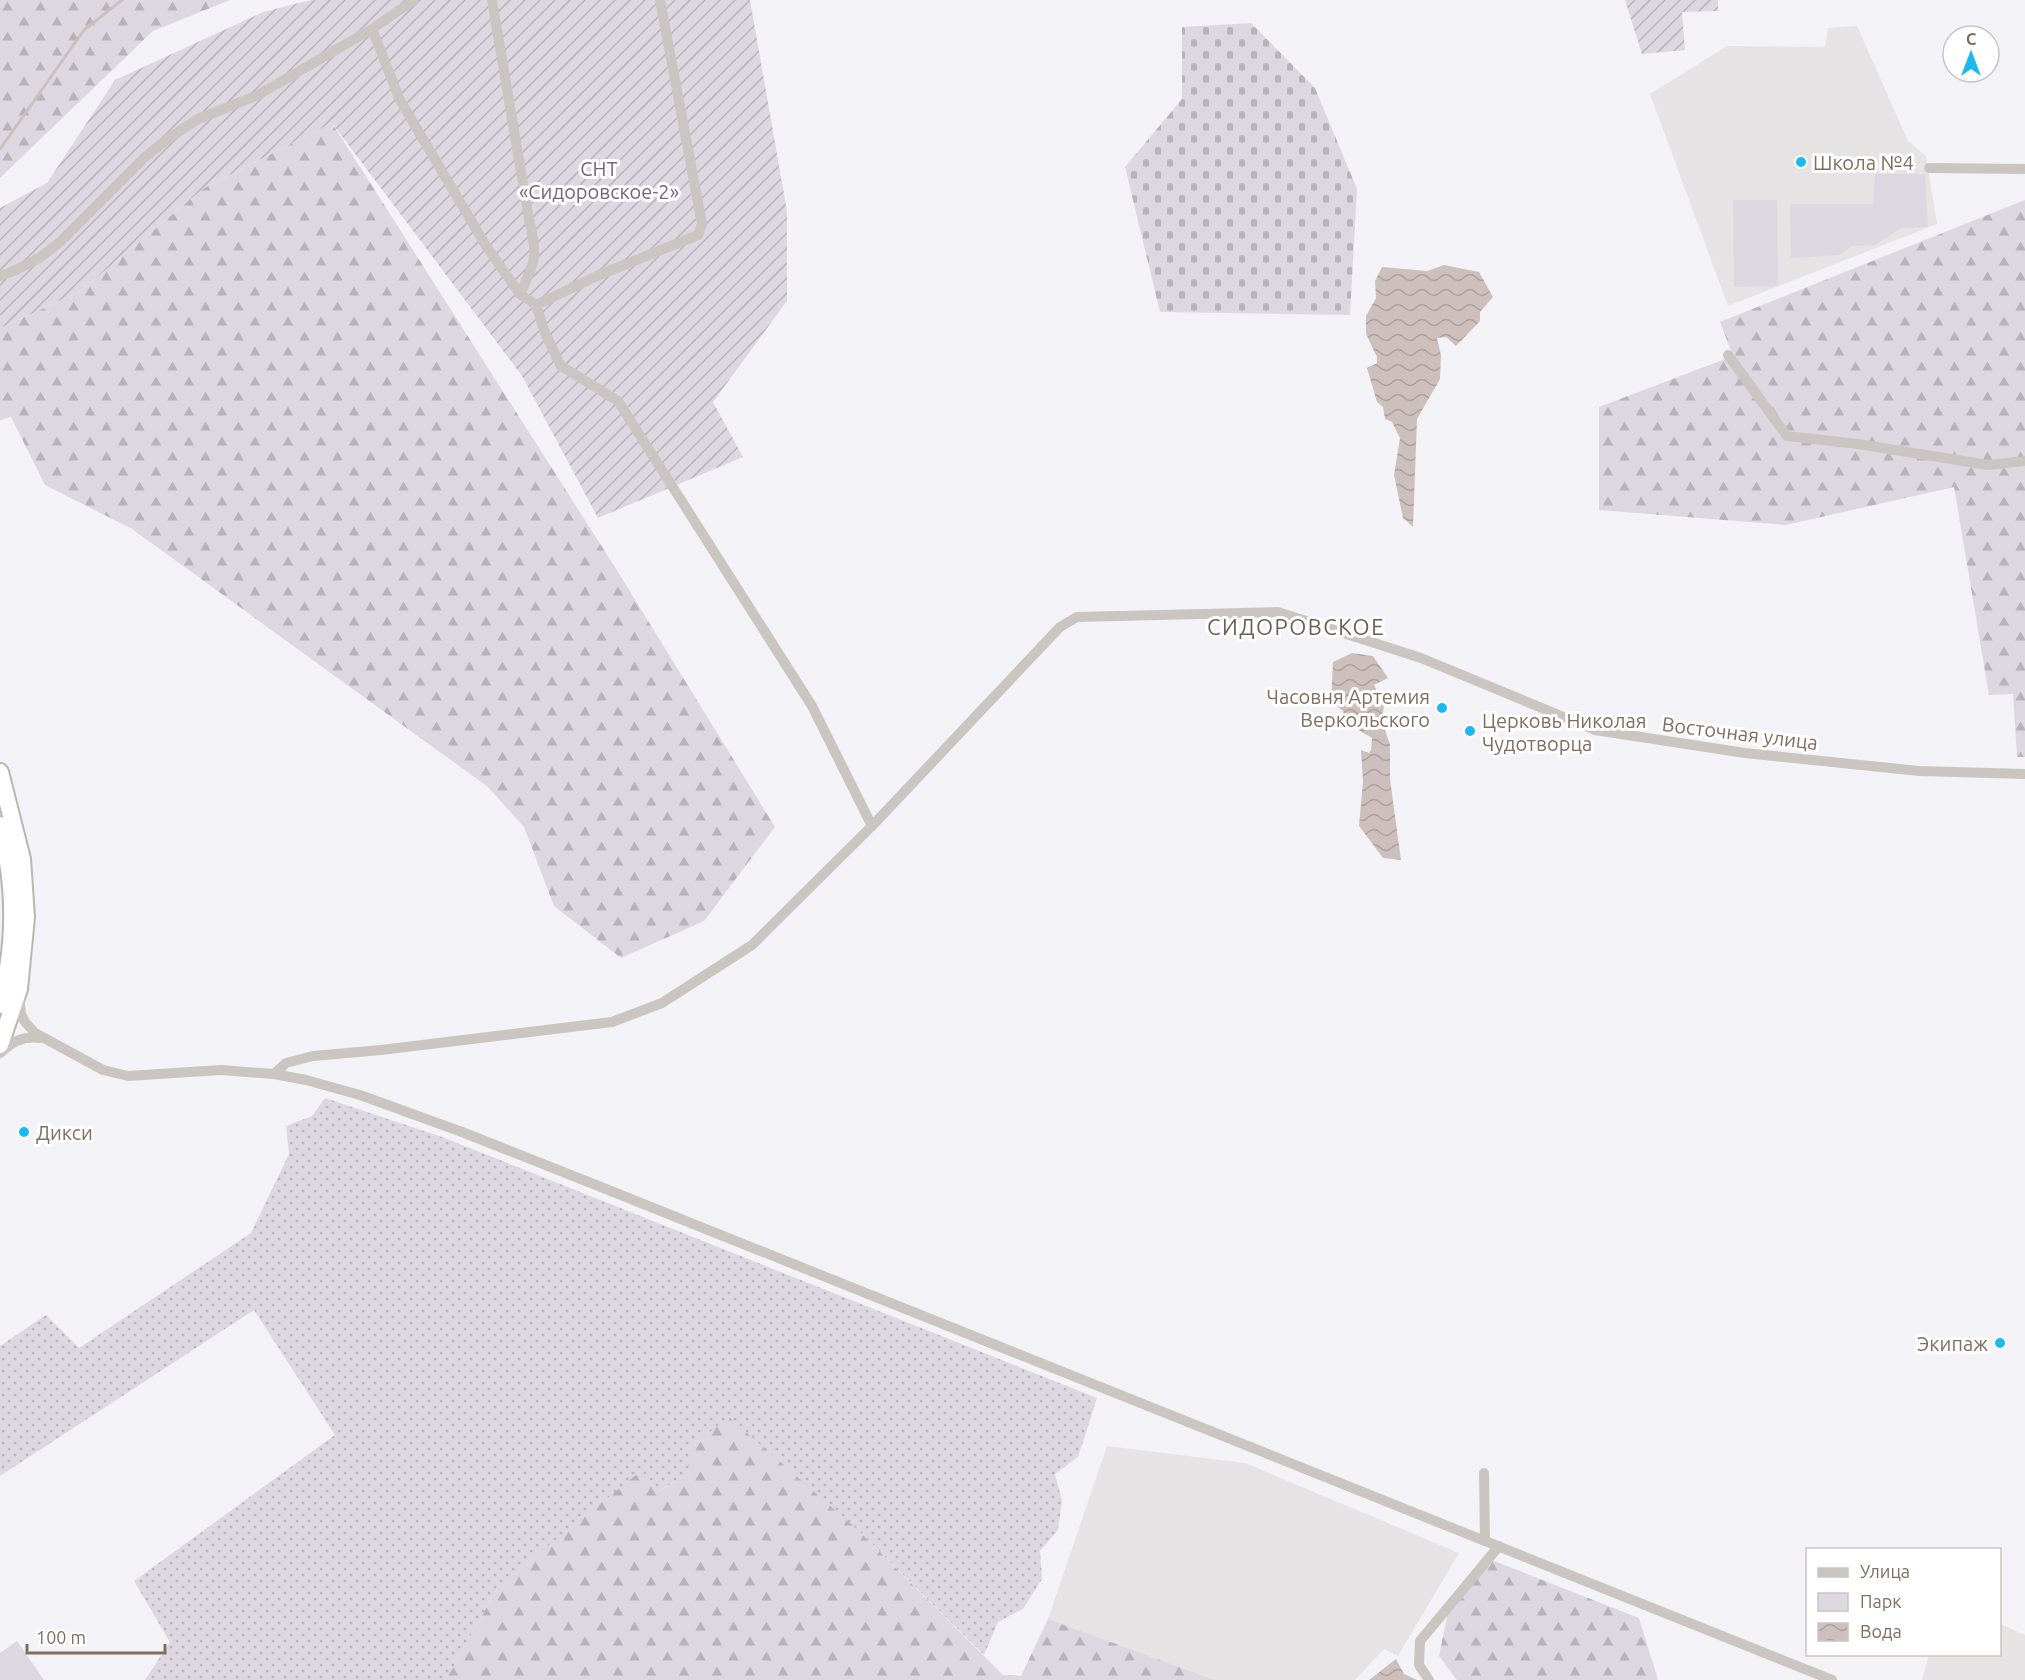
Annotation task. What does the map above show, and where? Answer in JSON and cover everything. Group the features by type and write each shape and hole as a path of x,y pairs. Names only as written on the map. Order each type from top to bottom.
{"highway":[{"path":"0,772 22,859 26,917 19,989 0,1045"},
{"path":"0,825 12,894 9,964 0,1005"}],"street":[{"path":"0,276 39,258 60,242 145,157 169,138 198,119 258,95 372,29 414,0"},
{"path":"492,0 535,244 535,261 520,294"},
{"path":"536,305 597,276 698,235 702,224 660,0"},
{"path":"372,29 400,100 486,246 520,294 536,305 545,333 561,366 618,401 812,706 872,826"},
{"path":"1929,168 2025,169"},
{"path":"1728,355 1787,436 1858,444 1988,465 2025,461"},
{"name":"Восточная улица","path":"274,1074 286,1063 313,1056 612,1022 662,1003 752,945 872,826 1060,627 1077,617 1278,612 1421,658 1595,730 1745,753 1919,771 2025,774"},
{"path":"19,989 21,1014 32,1030 40,1038 93,1066 128,1076 221,1070 274,1074 360,1095 462,1132 1832,1680"},
{"path":"0,1053 16,1040 24,1037 40,1038"},
{"path":"1484,1473 1485,1541"},
{"path":"1429,1680 1419,1665 1420,1641 1499,1546"}],"shaded area":[{"name":"Школа №4","path":"1857,26 1908,141 1926,156 1937,224 1728,306 1650,94 1727,46 1825,47 1828,28"},
{"path":"1107,1446 1245,1463 1459,1553 1398,1656 1384,1649 1355,1680 1215,1680 1048,1619"},
{"path":"2001,1624 2025,1635 2025,1680 1922,1680 1929,1656 2001,1656"}],"green space":[{"path":"0,0 230,0 153,31 0,178"},
{"name":"СНТ «Сидоровское-2»","path":"311,0 750,0 787,211 787,301 713,402 743,457 598,518 522,376 332,123 204,188 79,292 0,328 0,208 47,183 115,80 263,12"},
{"path":"1625,0 1718,0 1718,11 1682,12 1685,50 1642,54"},
{"path":"1251,23 1315,88 1357,189 1350,315 1160,312 1125,167 1182,99 1182,27"},
{"path":"332,123 618,572 775,827 704,921 621,958 554,906 524,827 488,787 132,529 45,485 11,417 0,420 0,328 79,292 204,188"},
{"path":"1875,174 1925,174 1928,227 1901,228 1875,245 1852,246 1840,255 1791,258 1790,204 1873,204"},
{"path":"1733,200 1777,200 1778,286 1734,287"},
{"path":"2025,200 2025,757 2017,757 2013,694 1989,695 1954,487 1786,525 1599,510 1599,407 1733,356 1720,322"},
{"path":"325,1098 442,1137 1097,1398 1078,1457 1055,1474 1062,1501 1058,1530 1040,1551 1042,1579 1023,1609 998,1622 984,1655 860,1532 689,1473 499,1585 446,1680 145,1680 170,1642 134,1581 335,1435 254,1310 0,1476 0,1346 46,1315 79,1348 251,1233 289,1154 286,1126 312,1116"},
{"path":"729,1417 860,1532 1003,1675 1021,1676 1048,1619 1215,1680 446,1680 499,1585 636,1475 659,1491 689,1473 688,1449"},
{"path":"1492,1560 1639,1618 1658,1680 1457,1680 1439,1656 1448,1612"},
{"path":"17,1641 44,1680 0,1680 0,1653"}],"water":[{"path":"1444,265 1479,272 1493,297 1480,312 1480,321 1456,346 1446,337 1437,338 1441,355 1440,379 1417,419 1413,527 1403,518 1394,475 1400,438 1392,422 1385,419 1383,407 1377,402 1367,368 1377,363 1377,357 1366,334 1366,316 1376,298 1375,281 1382,267 1427,271"},
{"path":"1352,653 1373,656 1388,678 1374,685 1384,705 1382,721 1390,745 1390,779 1401,860 1383,858 1359,826 1363,781 1361,750 1369,753 1372,738 1345,722 1343,711 1331,702 1333,662"},
{"path":"1396,1659 1404,1674 1417,1680 1369,1680"}],"waterway":[{"path":"0,149 84,30 122,0"}],"place":[{"name":"Школа №4","path":"1801,162"},
{"name":"Часовня Артемия Веркольского","path":"1442,708"},
{"name":"Церковь Николая Чудотворца","path":"1470,731"},
{"name":"Дикси","path":"24,1132"},
{"name":"Экипаж","path":"2000,1343"}],"district":[{"name":"СИДОРОВСКОЕ","path":"1296,626"}]}
